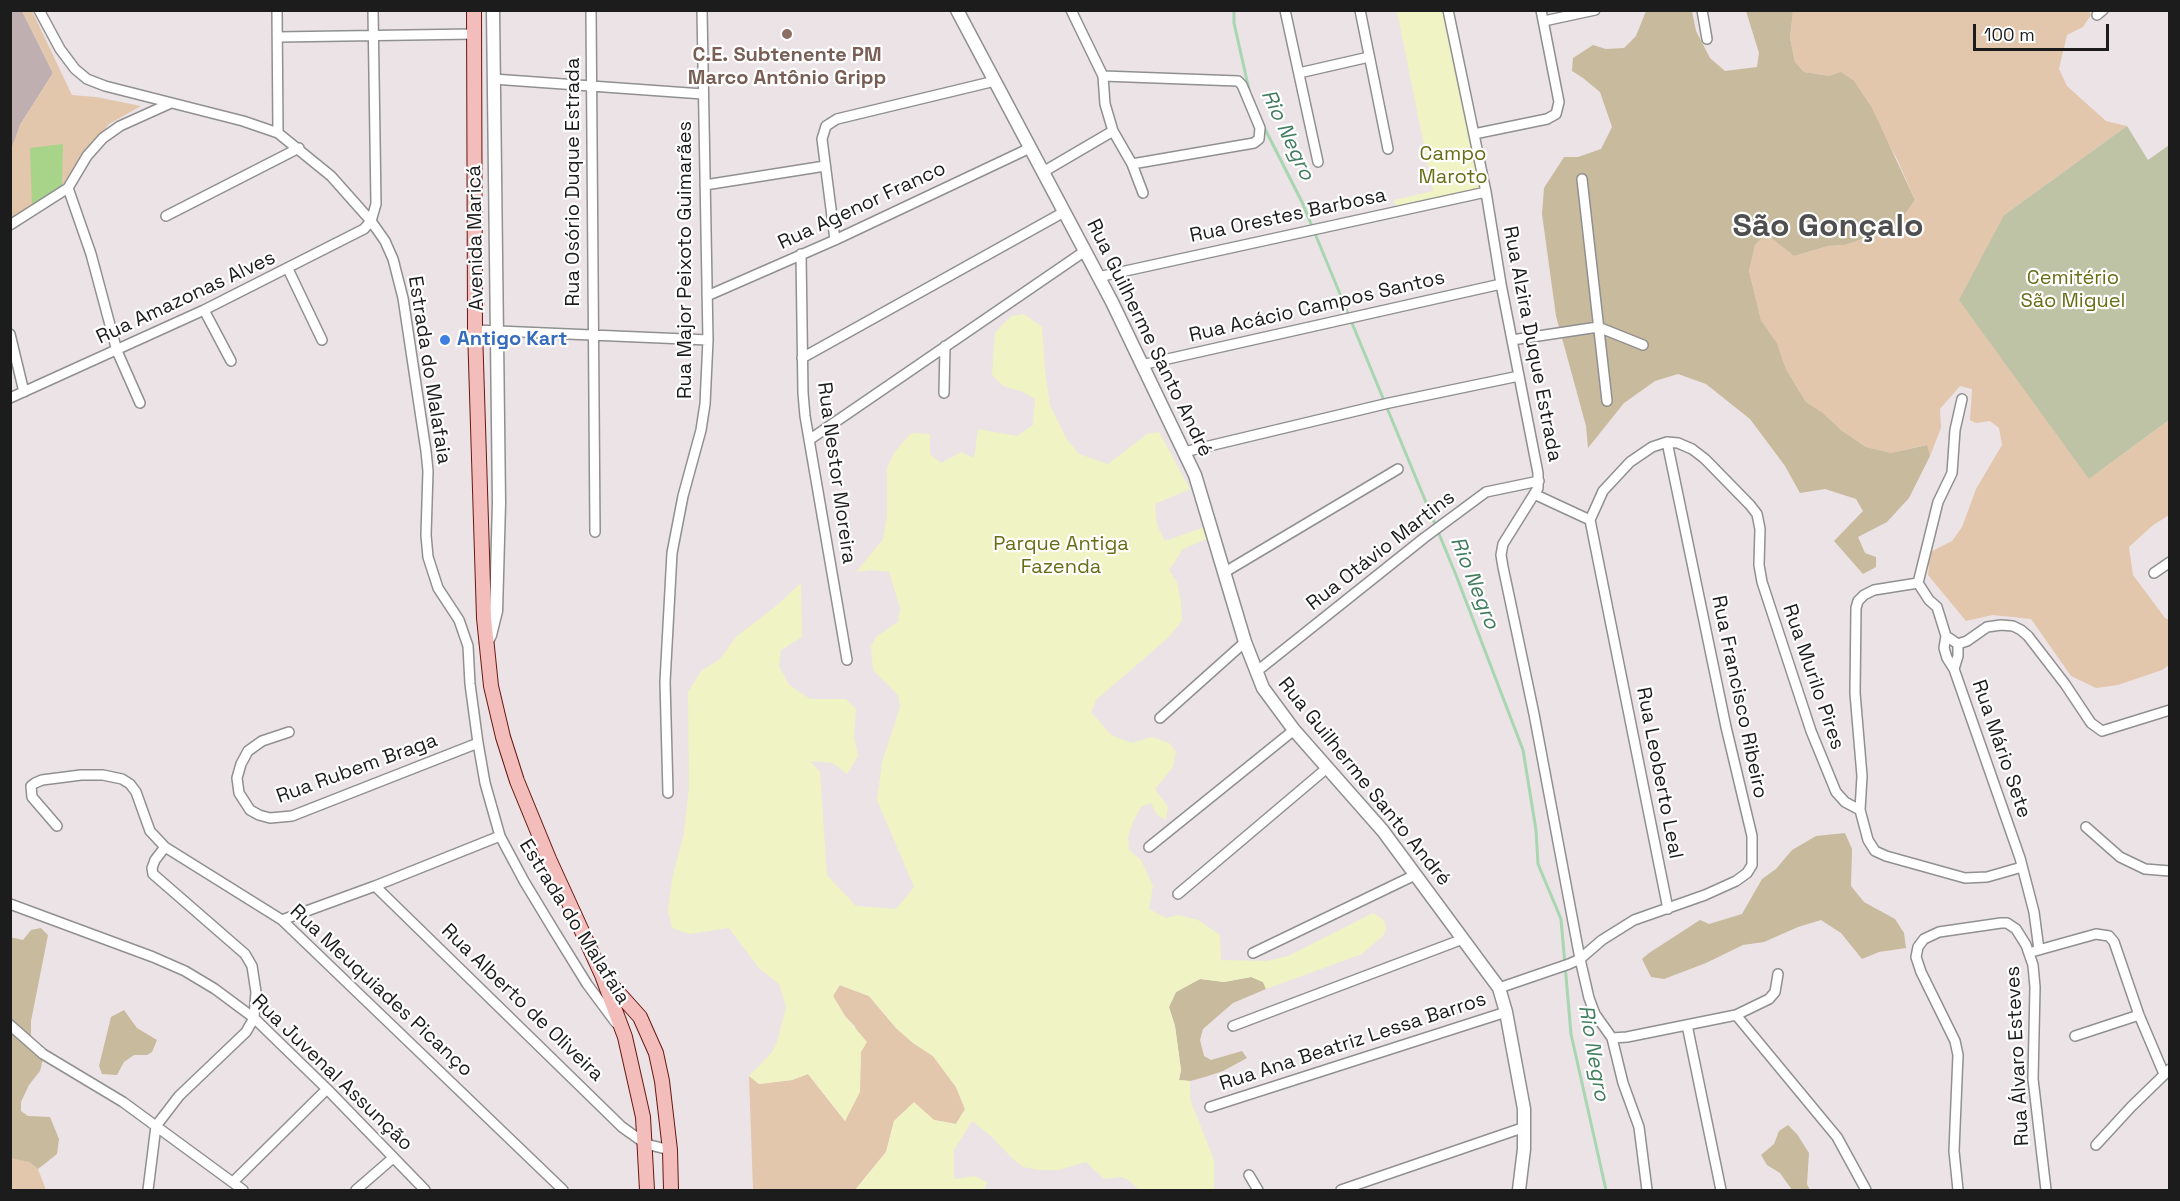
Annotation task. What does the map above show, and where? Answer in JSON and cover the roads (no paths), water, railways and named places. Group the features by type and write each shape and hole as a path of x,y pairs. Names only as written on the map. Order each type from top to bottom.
{"main road":[{"path":"474,10 475,330 486,643 495,706 517,781 549,859 602,975 626,1037 639,1091 646,1144 647,1191"},
{"path":"602,975 628,1002 648,1032 656,1053 662,1081 670,1150 671,1191"}],"street":[{"name":"Estrada do Malafaia","path":"39,10 60,49 75,69 87,79 105,86 261,126 278,133 331,176 371,221 385,241 393,259 403,298 428,471 426,535 428,557 438,588 459,620 468,646 470,684 478,743 485,783 500,836 564,948 626,1037"},
{"path":"277,10 278,133"},
{"path":"371,221 376,204 373,10"},
{"name":"Avenida Maricá","path":"486,643 494,624 496,611 499,503 493,10"},
{"name":"Rua Osório Duque Estrada","path":"591,10 595,532"},
{"name":"Rua Major Peixoto Guimarães","path":"668,793 665,682 672,553 683,496 701,430 705,404 708,340 702,10"},
{"name":"Rua Guilherme Santo André","path":"957,10 1098,276 1184,452 1198,485 1245,642 1256,672 1272,702 1383,831 1499,988 1506,1012 1524,1109 1525,1127 1519,1191"},
{"path":"1071,10 1103,76 1105,104 1113,131 1132,164 1143,193"},
{"path":"1285,10 1318,162"},
{"path":"1360,10 1388,149"},
{"name":"Rua Alzira Duque Estrada","path":"1448,10 1486,192 1501,284 1539,481 1534,494 1511,528 1503,544 1501,555 1534,714 1580,959 1595,1014 1612,1038"},
{"path":"1474,134 1547,119 1556,114 1559,102 1541,10"},
{"path":"1544,21 1595,10"},
{"path":"1702,10 1707,39"},
{"path":"278,38 474,34"},
{"path":"1299,73 1369,57"},
{"path":"1103,76 1238,81 1242,85 1260,128 1259,139 1254,143 1132,164"},
{"path":"493,79 703,94"},
{"path":"835,240 822,139 826,126 837,119 995,81"},
{"path":"10,225 68,188 87,156 103,138 120,126 171,103"},
{"path":"1043,172 1113,131"},
{"path":"166,216 299,148"},
{"name":"Rua Agenor Franco","path":"708,296 835,240 1030,148"},
{"path":"705,185 825,166"},
{"path":"1582,179 1608,401"},
{"path":"68,188 91,254 117,351 140,403"},
{"name":"Rua Orestes Barbosa","path":"1098,276 1486,192"},
{"path":"802,358 1064,212"},
{"name":"Rua Amazonas Alves","path":"10,398 117,351 288,269 357,234 371,221"},
{"path":"809,440 1084,251"},
{"name":"Rua Nestor Moreira","path":"801,254 803,393 847,660"},
{"path":"288,269 322,340"},
{"name":"Rua Acácio Campos Santos","path":"1141,365 1501,284"},
{"path":"204,310 231,361"},
{"path":"1512,340 1598,327 1643,345"},
{"path":"475,330 708,340"},
{"path":"10,334 24,392"},
{"path":"944,393 945,346"},
{"path":"1184,452 1389,403 1519,376"},
{"path":"1954,669 1944,648 1946,636 1937,607 1929,600 1918,583 1938,502 1952,473 1955,430 1962,399"},
{"path":"1534,494 1590,520 1603,491 1630,462 1652,447 1667,442"},
{"name":"Rua Murilo Pires","path":"1667,442 1678,443 1692,449 1705,459 1757,514 1760,529 1759,565 1762,582 1811,731 1836,792 1845,802 1860,810"},
{"name":"Rua Francisco Ribeiro","path":"1667,442 1726,727 1752,836 1753,851 1752,865 1747,873 1736,881 1668,909"},
{"path":"1225,572 1398,470"},
{"name":"Rua Otávio Martins","path":"1256,672 1439,526 1486,492 1539,481"},
{"name":"Rua Leoberto Leal","path":"1590,520 1668,909"},
{"path":"2154,573 2169,562"},
{"path":"1918,583 1874,590 1864,595 1858,601 1856,608 1856,693 1862,776 1860,810 1868,840 1875,851 1886,856 1965,878 1976,879 2022,867"},
{"path":"1946,636 1958,644 1967,641 1988,627 2013,626 2021,630 2065,684 2091,723 2102,731 2169,710"},
{"path":"1160,717 1245,642"},
{"path":"468,646 486,643"},
{"name":"Rua Mário Sete","path":"1958,644 1958,656 1954,669 2022,867 2034,912 2035,951"},
{"path":"1149,847 1294,730"},
{"name":"Rua Rubem Braga","path":"289,732 262,741 248,751 241,764 237,778 239,794 250,810 259,815 270,818 292,816 478,743"},
{"path":"1178,894 1328,768"},
{"name":"Rua Meuquiades Picanço","path":"57,826 32,797 31,786 42,780 81,775 103,775 122,779 130,784 136,792 150,831 165,847 282,920 563,1191"},
{"path":"2086,827 2120,857 2145,869 2169,871"},
{"path":"282,920 500,836"},
{"path":"147,1191 156,1126 179,1096 246,1032 254,1018 255,975 245,954 153,874 152,868 155,860 165,847"},
{"path":"1253,953 1415,874"},
{"name":"Rua Alberto de Oliveira","path":"375,886 622,1127 646,1144"},
{"name":"Rua Juvenal Assunção","path":"10,904 153,957 185,971 215,989 254,1018 327,1089 425,1191"},
{"path":"1499,988 1554,971 1580,959 1602,940 1634,920 1668,909"},
{"name":"Rua Álvaro Esteves","path":"1958,1191 1954,1151 1958,1055 1955,1041 1916,957 1918,947 1924,939 1939,932 2001,923 2011,925 2035,951 2033,1079 2046,1191"},
{"path":"2035,951 2096,934 2109,936 2114,942 2139,1015 2167,1071 2096,1145"},
{"path":"1233,1026 1463,939"},
{"path":"1647,1191 1639,1127 1623,1083 1612,1038 1736,1015 1769,999 1775,992 1778,974"},
{"name":"Rua Ana Beatriz Lessa Barros","path":"1210,1107 1506,1012"},
{"path":"1736,1015 1837,1137 1866,1191"},
{"path":"2075,1036 2139,1015"},
{"path":"10,1025 43,1054 123,1102 243,1191"},
{"path":"1687,1025 1721,1191"},
{"path":"233,1182 327,1089"},
{"path":"1341,1191 1525,1127"},
{"path":"646,1144 670,1150"},
{"path":"356,1191 393,1158"},
{"path":"1249,1175 1258,1191"}],"waterway":[{"name":"Rio Negro","path":"1234,10 1234,23 1250,94"},
{"name":"Rio Negro","path":"1263,125 1302,202 1456,575 1523,750 1536,830 1538,864 1561,919 1571,1034 1606,1190"}],"place":[{"name":"C.E. Subtenente PM Marco Antônio Gripp","path":"787,34"},
{"name":"Antigo Kart","path":"445,340"}],"district":[{"name":"São Gonçalo","path":"1828,227"}],"park label":[{"name":"Campo Maroto","path":"1453,166"},
{"name":"Cemitério São Miguel","path":"2073,290"},
{"name":"Parque Antiga Fazenda","path":"1061,556"}]}
